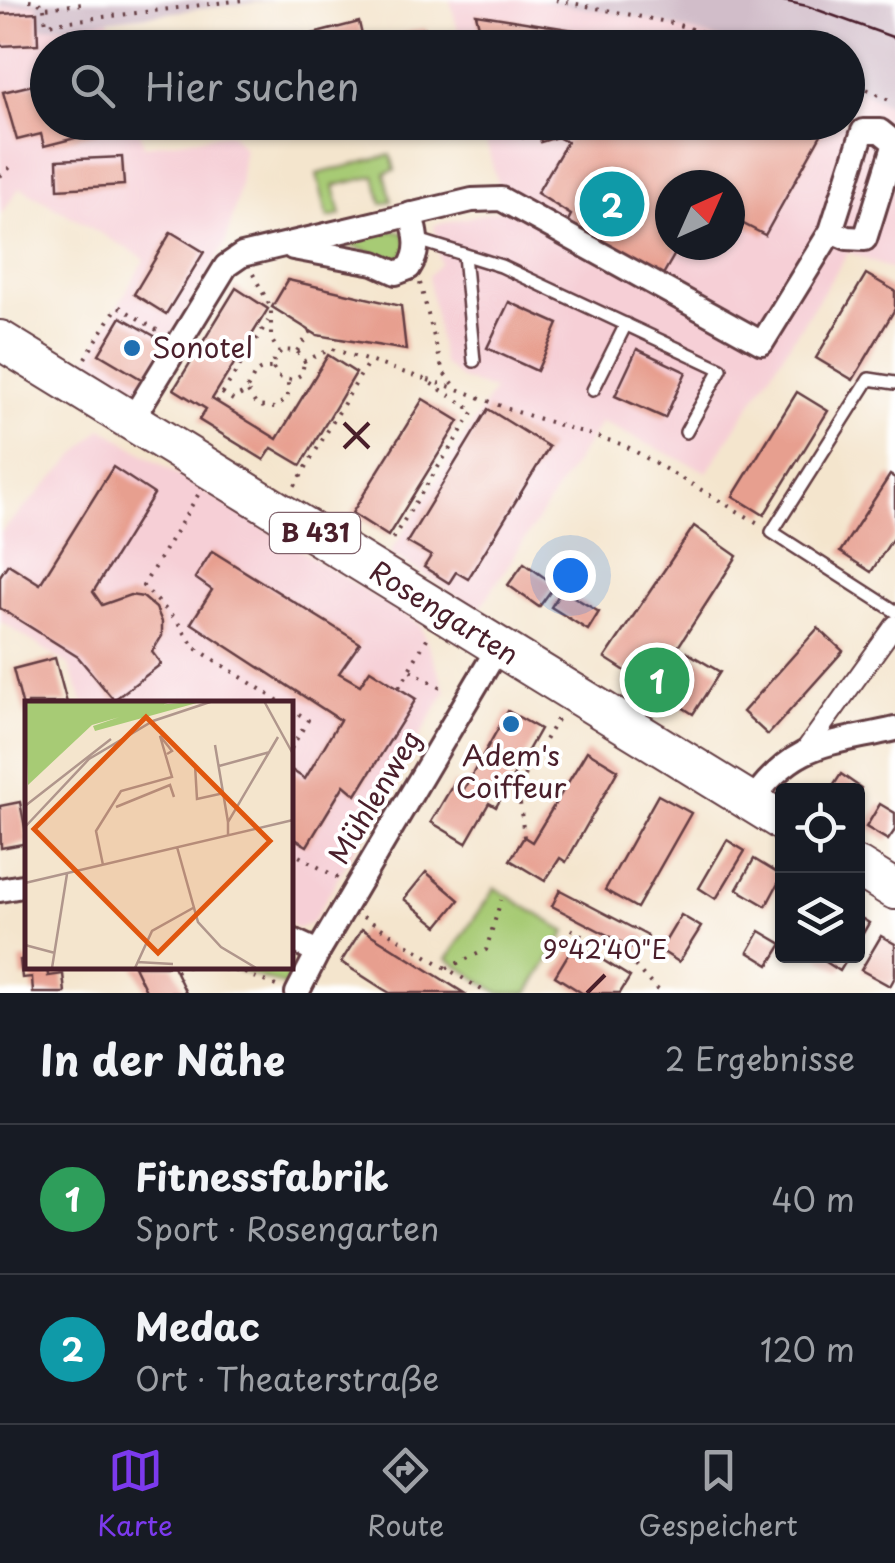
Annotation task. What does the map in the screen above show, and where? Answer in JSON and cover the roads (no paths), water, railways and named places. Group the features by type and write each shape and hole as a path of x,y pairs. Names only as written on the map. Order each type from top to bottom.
{"main road":[{"name":"Rosengarten","path":"0,340 767,812"},
{"path":"865,871 895,890"}],"street":[{"path":"131,421 226,266 242,255 486,197 501,199 762,343 831,231"},
{"path":"284,246 374,263 396,273 409,268 416,250 411,214"},
{"path":"767,812 772,773 804,750 895,626"},
{"name":"Mühlenweg","path":"287,989 318,952 500,646"},
{"path":"804,750 895,729"},
{"path":"0,890 25,886"},
{"path":"292,940 318,952"}],"lane":[{"path":"416,250 501,266 721,369 686,432"},
{"path":"464,256 474,361"},
{"path":"593,390 626,324"},
{"path":"895,383 869,379 772,532 895,612"}],"tram line":[{"path":"779,0 807,6 895,38"}],"place":[{"name":"Medac","path":"612,204"},
{"name":"Sonotel","path":"132,348"},
{"name":"Fitnessfabrik","path":"657,680"},
{"name":"Adem's Coiffeur","path":"511,724"}]}
